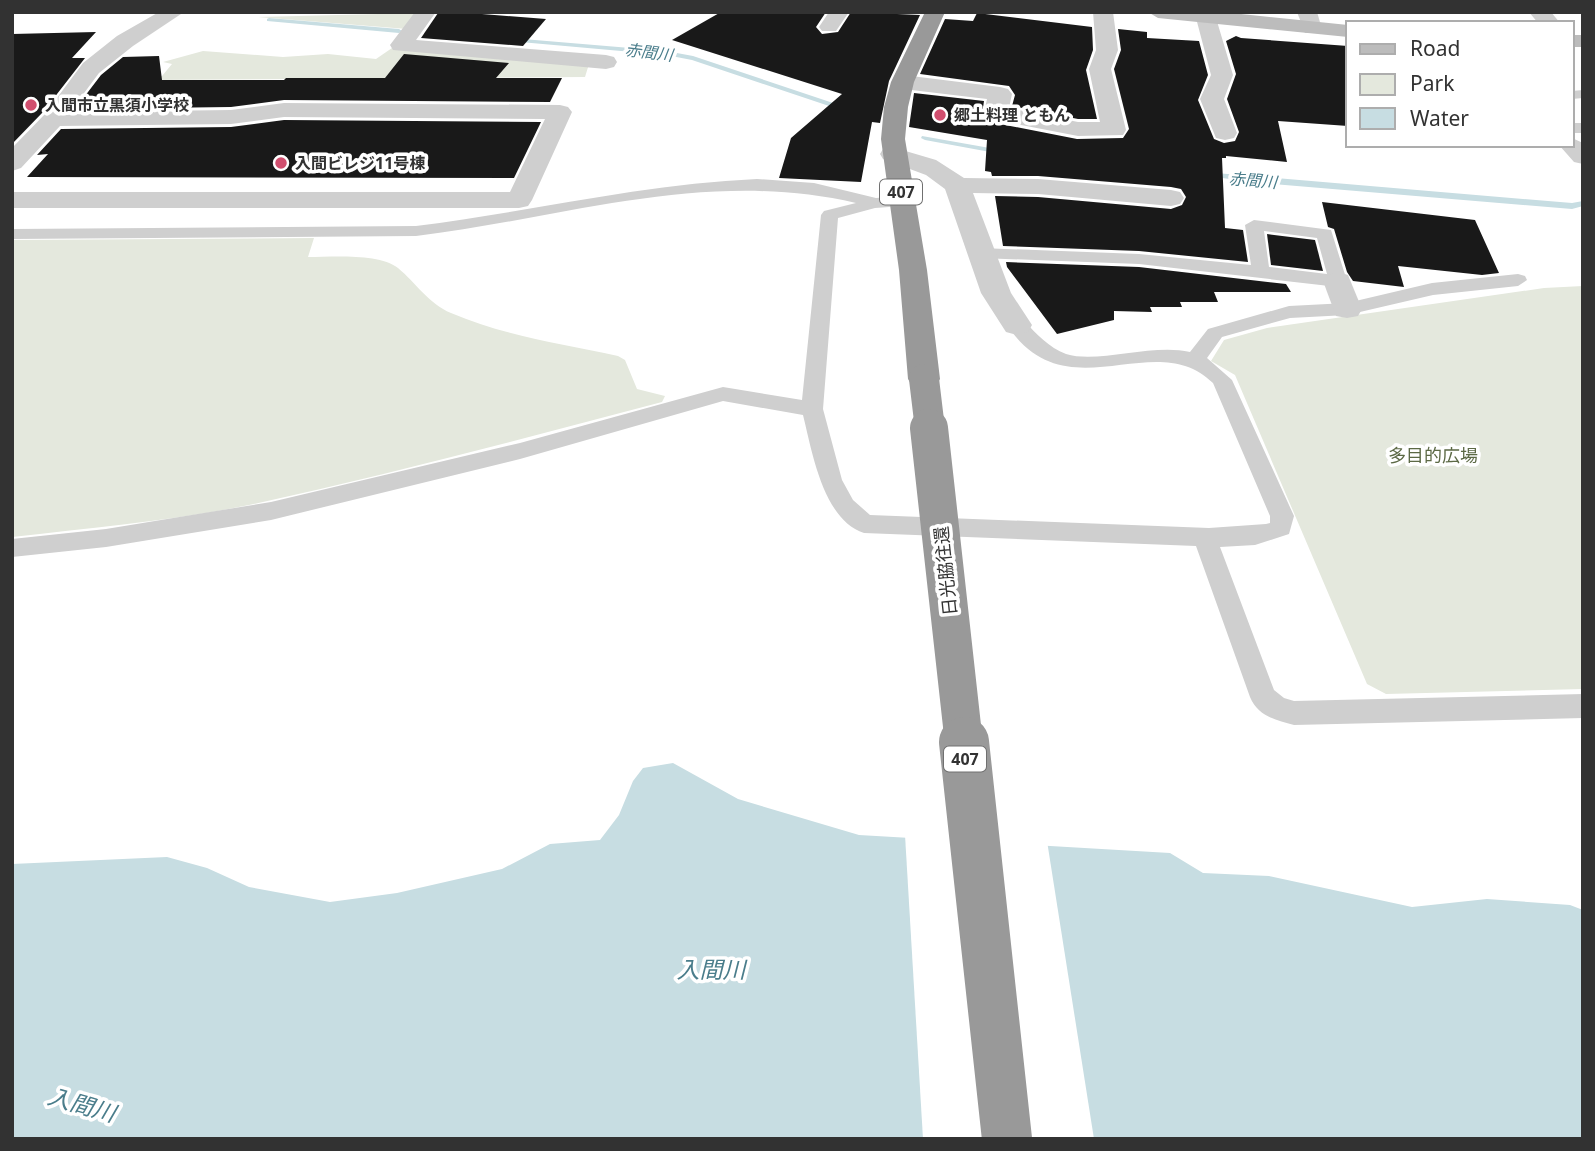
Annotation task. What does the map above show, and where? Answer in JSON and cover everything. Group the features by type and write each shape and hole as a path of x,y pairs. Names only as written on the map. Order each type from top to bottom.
{"highway":[{"name":"日光脇往還","path":"935,12 903,82 896,104 892,153 903,201 917,295 1007,1139"}],"main road":[{"path":"1158,12 1206,18 1310,20 1346,30"}],"street":[{"path":"12,163 91,68 135,34 174,12"},
{"path":"426,12 401,45 606,62"},
{"path":"903,82 1000,94 996,113 1077,129 1114,130 1100,69 1107,50 1103,12"},
{"path":"1206,18 1222,75 1212,99 1225,133"},
{"path":"12,200 519,200 560,112 284,110 231,117 52,118"},
{"path":"892,153 949,177 957,186 996,293 1017,325"},
{"path":"957,186 1017,186 1171,198"}],"lane":[{"path":"12,234 416,231 457,228 658,193 740,182 846,193 874,203"},
{"path":"903,201 874,203 830,215 811,410 831,480 845,506 864,524 1007,534 1204,536 1267,535 1281,528 1282,516 1222,380 1195,360 1178,356 1079,363 1063,360 1046,354 1017,325"},
{"path":"1261,271 1254,225 1325,233 1343,295"},
{"path":"980,253 1139,259 1261,271 1343,295 1393,300 1432,289 1518,281"},
{"path":"1195,360 1215,333 1343,295"},
{"path":"12,548 106,538 271,511 520,451 723,394 811,410"},
{"path":"1204,536 1263,697 1276,708 1294,713 1583,706"}],"green space":[{"path":"419,13 407,29 258,17"},
{"path":"392,48 589,64 585,77 148,80 152,76 162,76 172,64 163,62 203,51 283,57 328,54 376,59"},
{"path":"314,238 308,257 355,257 390,263 436,304 451,313 513,334 618,356 625,360 637,389 665,396 662,402 559,429 405,469 249,505 161,520 12,537 12,240"},
{"name":"多目的広場","path":"1583,286 1583,689 1386,694 1367,684 1235,375 1211,361 1224,340 1267,328 1544,288"}],"water":[{"name":"入間川","path":"673,763 738,799 859,835 1170,853 1203,873 1269,876 1412,907 1487,899 1570,905 1583,910 1583,1139 12,1139 12,864 167,857 207,868 249,887 330,902 397,893 502,869 550,844 600,840 619,815 633,781 643,768"}],"pier":[{"path":"905,835 1047,841 1094,1139 923,1139"}],"building":[{"path":"721,12 826,12 816,27 822,34 838,32 851,12 920,15 889,81 880,123 872,122 861,182 779,178 791,138 842,94 672,40"},
{"path":"438,13 546,19 523,46 421,38"},
{"path":"977,13 1092,27 1093,50 1086,70 1097,119 1078,119 1012,106 1015,95 1009,86 920,74 945,19 973,21"},
{"path":"1118,29 1147,32 1147,38 1199,41 1208,75 1198,100 1214,139 1224,143 1235,141 1239,132 1227,99 1236,74 1226,41 1236,36 1346,46 1346,126 1278,121 1287,162 1226,156 1222,158 1225,228 1243,230 1248,262 1139,251 1003,246 995,196 1038,197 1171,209 1182,205 1186,197 1181,189 1171,187 1038,176 992,176 991,172 985,171 987,140 909,127 914,93 984,101 982,115 987,121 995,123 1077,139 1123,138 1129,129 1114,69 1121,50"},
{"name":"入間市立黒須小学校","path":"96,32 72,58 85,58 43,112 12,144 12,34"},
{"path":"404,54 509,63 496,78 562,78 550,102 284,100 231,107 75,109 101,75 123,57 159,56 162,80 284,80 385,78"},
{"path":"284,120 541,122 514,178 27,177 48,154 37,155 61,129 231,127"},
{"path":"1322,202 1475,220 1499,273 1482,275 1398,266 1404,287 1353,281 1347,272 1334,229 1328,227"},
{"path":"1267,234 1315,240 1323,271 1271,265"},
{"path":"1006,262 1139,267 1286,284 1291,292 1214,292 1218,302 1180,302 1182,307 1150,307 1152,312 1114,311 1114,320 1057,334"}],"waterway":[{"name":"赤間川","path":"269,20 399,31"},
{"name":"赤間川","path":"511,40 666,53 693,58 847,109"},
{"name":"赤間川","path":"925,138 1001,152"},
{"name":"赤間川","path":"1207,174 1260,181 1572,206 1583,203"}],"place":[{"name":"入間市立黒須小学校","path":"31,105"},
{"name":"郷土料理 ともん","path":"940,115"},
{"name":"入間ビレジ11号棟","path":"281,163"}]}
